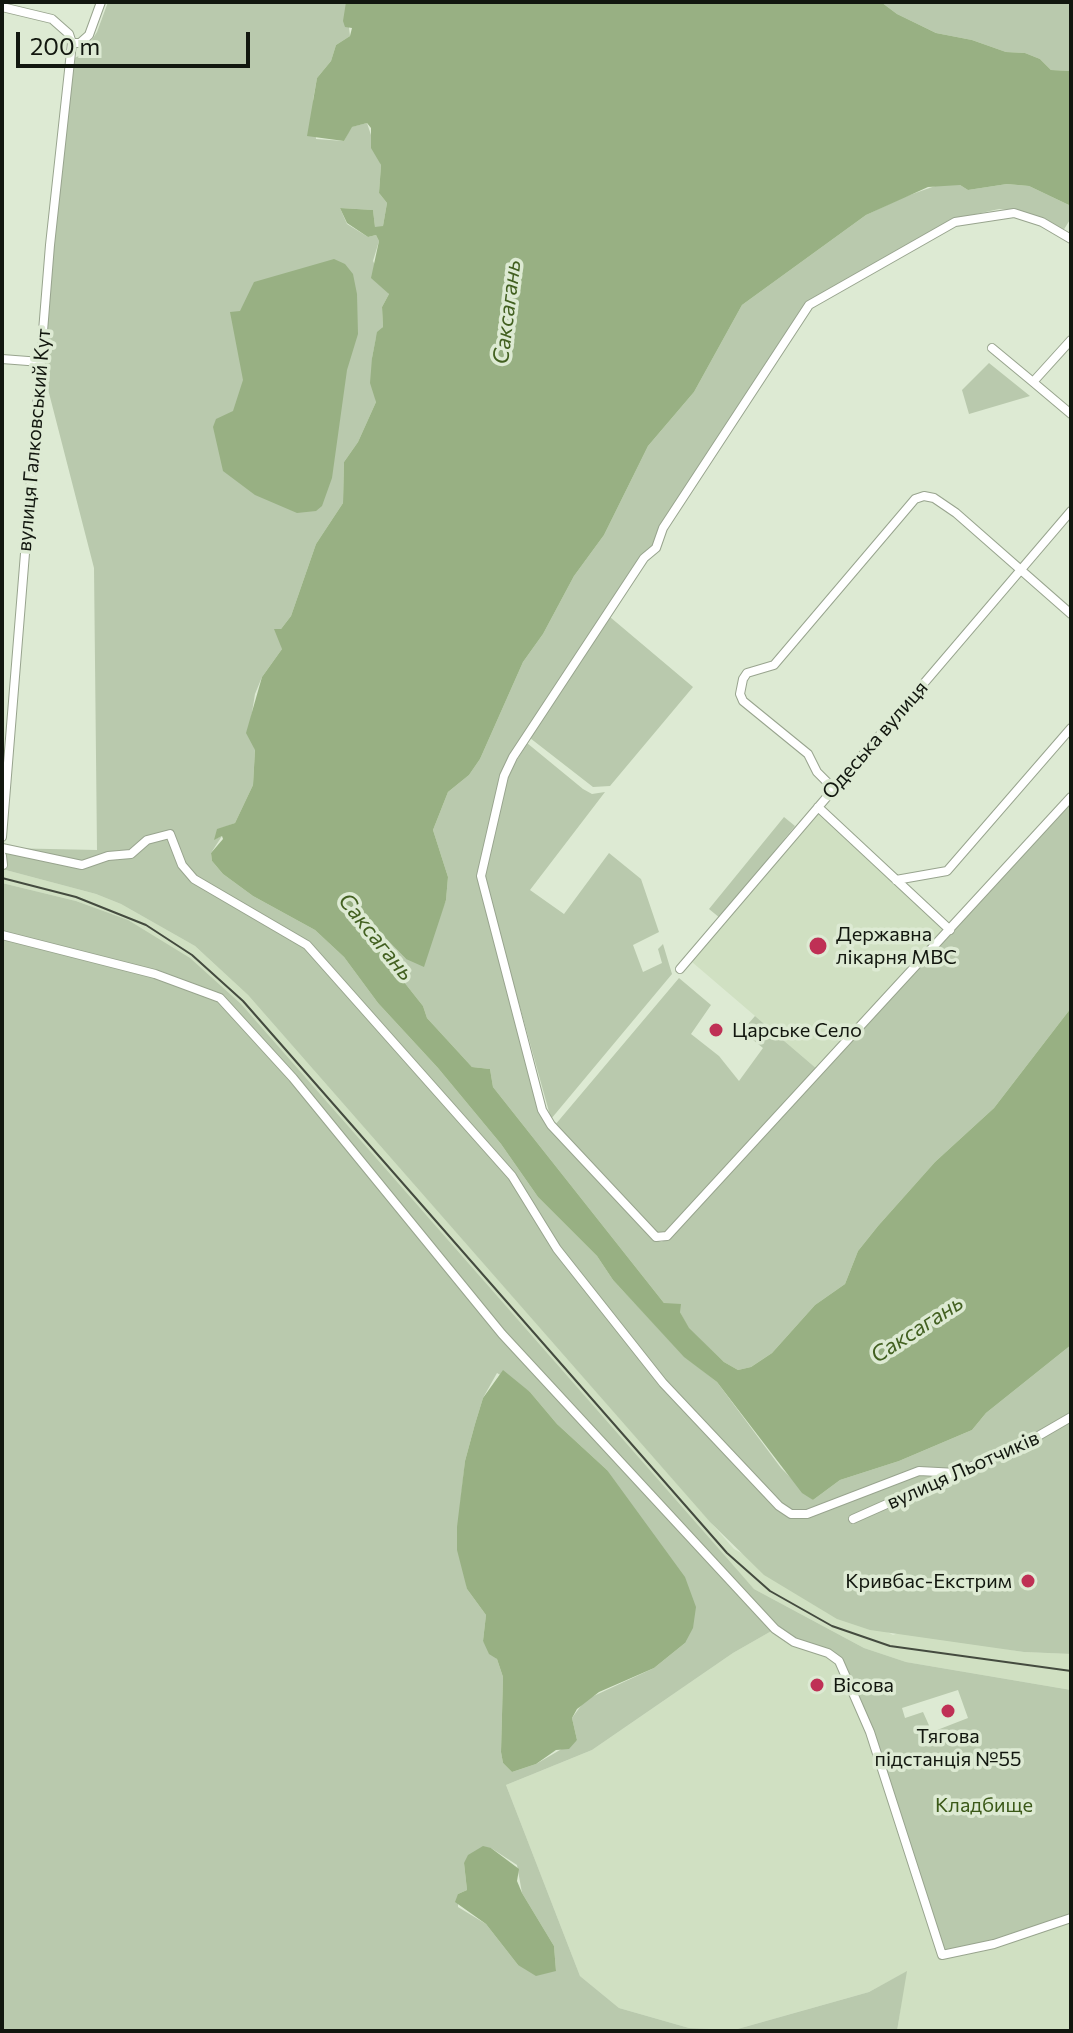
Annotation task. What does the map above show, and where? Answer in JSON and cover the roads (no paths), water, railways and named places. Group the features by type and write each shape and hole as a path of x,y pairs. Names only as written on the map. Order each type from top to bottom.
{"street":[{"path":"2,7 52,19 69,34 72,43 80,43 89,35 101,2"},
{"name":"вулиця Галковський Кут","path":"2,837 41,362 72,43"},
{"path":"1071,239 1042,222 1014,213 955,222 809,305 663,528 656,548 644,558 513,757 504,776 481,876 542,1110 561,1137 656,1237 667,1236 1071,797"},
{"path":"1033,382 1071,340"},
{"path":"992,348 1071,414"},
{"path":"2,359 41,362"},
{"path":"834,789 817,772 808,754 743,701 741,686 747,673 774,665 915,499 934,498 964,520 1071,614"},
{"name":"Одеська вулиця","path":"680,969 1071,511"},
{"path":"896,880 947,871 1071,728"},
{"path":"818,807 950,930"},
{"path":"2,848 82,865 113,855 131,854 147,840 170,834 177,855 194,879 307,945 512,1176 557,1249 663,1383 779,1506 791,1514 807,1514 919,1471 957,1473"},
{"path":"2,856 3,865"},
{"path":"2,935 155,974 220,998 293,1078 502,1334 775,1629 839,1661 870,1732 942,1955 994,1944 1071,1918"},
{"name":"вулиця Льотчиків","path":"853,1519 1033,1439 1071,1417"}],"water":[{"name":"Саксагань","path":"346,2 881,2 897,14 936,33 972,40 1006,52 1025,53 1040,59 1051,70 1071,71 1071,206 1029,186 1007,184 968,190 960,185 928,187 866,215 742,305 694,392 648,446 604,535 574,576 543,634 523,662 480,759 469,775 448,792 433,830 448,877 446,900 424,967 406,959 360,912 355,920 423,1006 427,1018 472,1067 490,1069 493,1087 664,1303 681,1304 680,1312 689,1328 724,1362 738,1370 751,1367 772,1353 815,1305 845,1284 858,1251 878,1226 935,1162 994,1108 1071,1008 1071,1345 986,1413 972,1430 899,1461 840,1480 813,1500 802,1493 717,1382 684,1357 613,1280 597,1256 538,1197 501,1144 438,1068 378,1003 344,957 315,930 253,896 223,874 212,861 211,853 223,839 222,836 214,840 217,829 235,823 253,785 255,750 246,733 262,677 282,649 274,629 281,629 291,616 316,544 343,503 344,462 358,442 376,402 370,383 372,358 377,332 383,327 382,307 389,294 371,278 379,241 376,235 368,237 347,223 340,208 373,210 375,227 383,226 387,203 379,193 381,165 371,148 371,128 367,123 352,127 344,141 307,136 317,78 331,61 336,45 350,36 352,28 345,27 343,21"},
{"path":"334,259 345,264 353,274 358,334 347,370 332,478 322,506 316,511 297,513 255,495 223,471 213,427 216,419 233,411 243,380 230,312 240,311 254,282"},
{"path":"503,1370 530,1392 557,1424 607,1470 685,1577 696,1607 693,1628 685,1643 654,1668 599,1692 577,1709 572,1718 577,1740 569,1749 556,1750 536,1764 512,1772 503,1763 501,1752 503,1677 497,1659 489,1654 483,1641 486,1615 467,1589 457,1550 465,1461 483,1398"},
{"path":"483,1846 491,1848 519,1869 517,1881 522,1893 554,1946 556,1971 536,1976 518,1965 486,1924 455,1902 458,1894 467,1890 464,1863 468,1855"}],"tram line":[{"path":"2,878 76,897 146,925 192,955 243,1001 727,1553 770,1591 832,1626 890,1646 1071,1671"}],"place":[{"name":"Державна лікарня МВС","path":"818,946"},
{"name":"Царське Село","path":"716,1030"},
{"name":"Кривбас-Екстрим","path":"1028,1581"},
{"name":"Вісова","path":"817,1685"},
{"name":"Тягова підстанція №55","path":"948,1711"}],"park label":[{"name":"Кладбище","path":"984,1805"}]}
